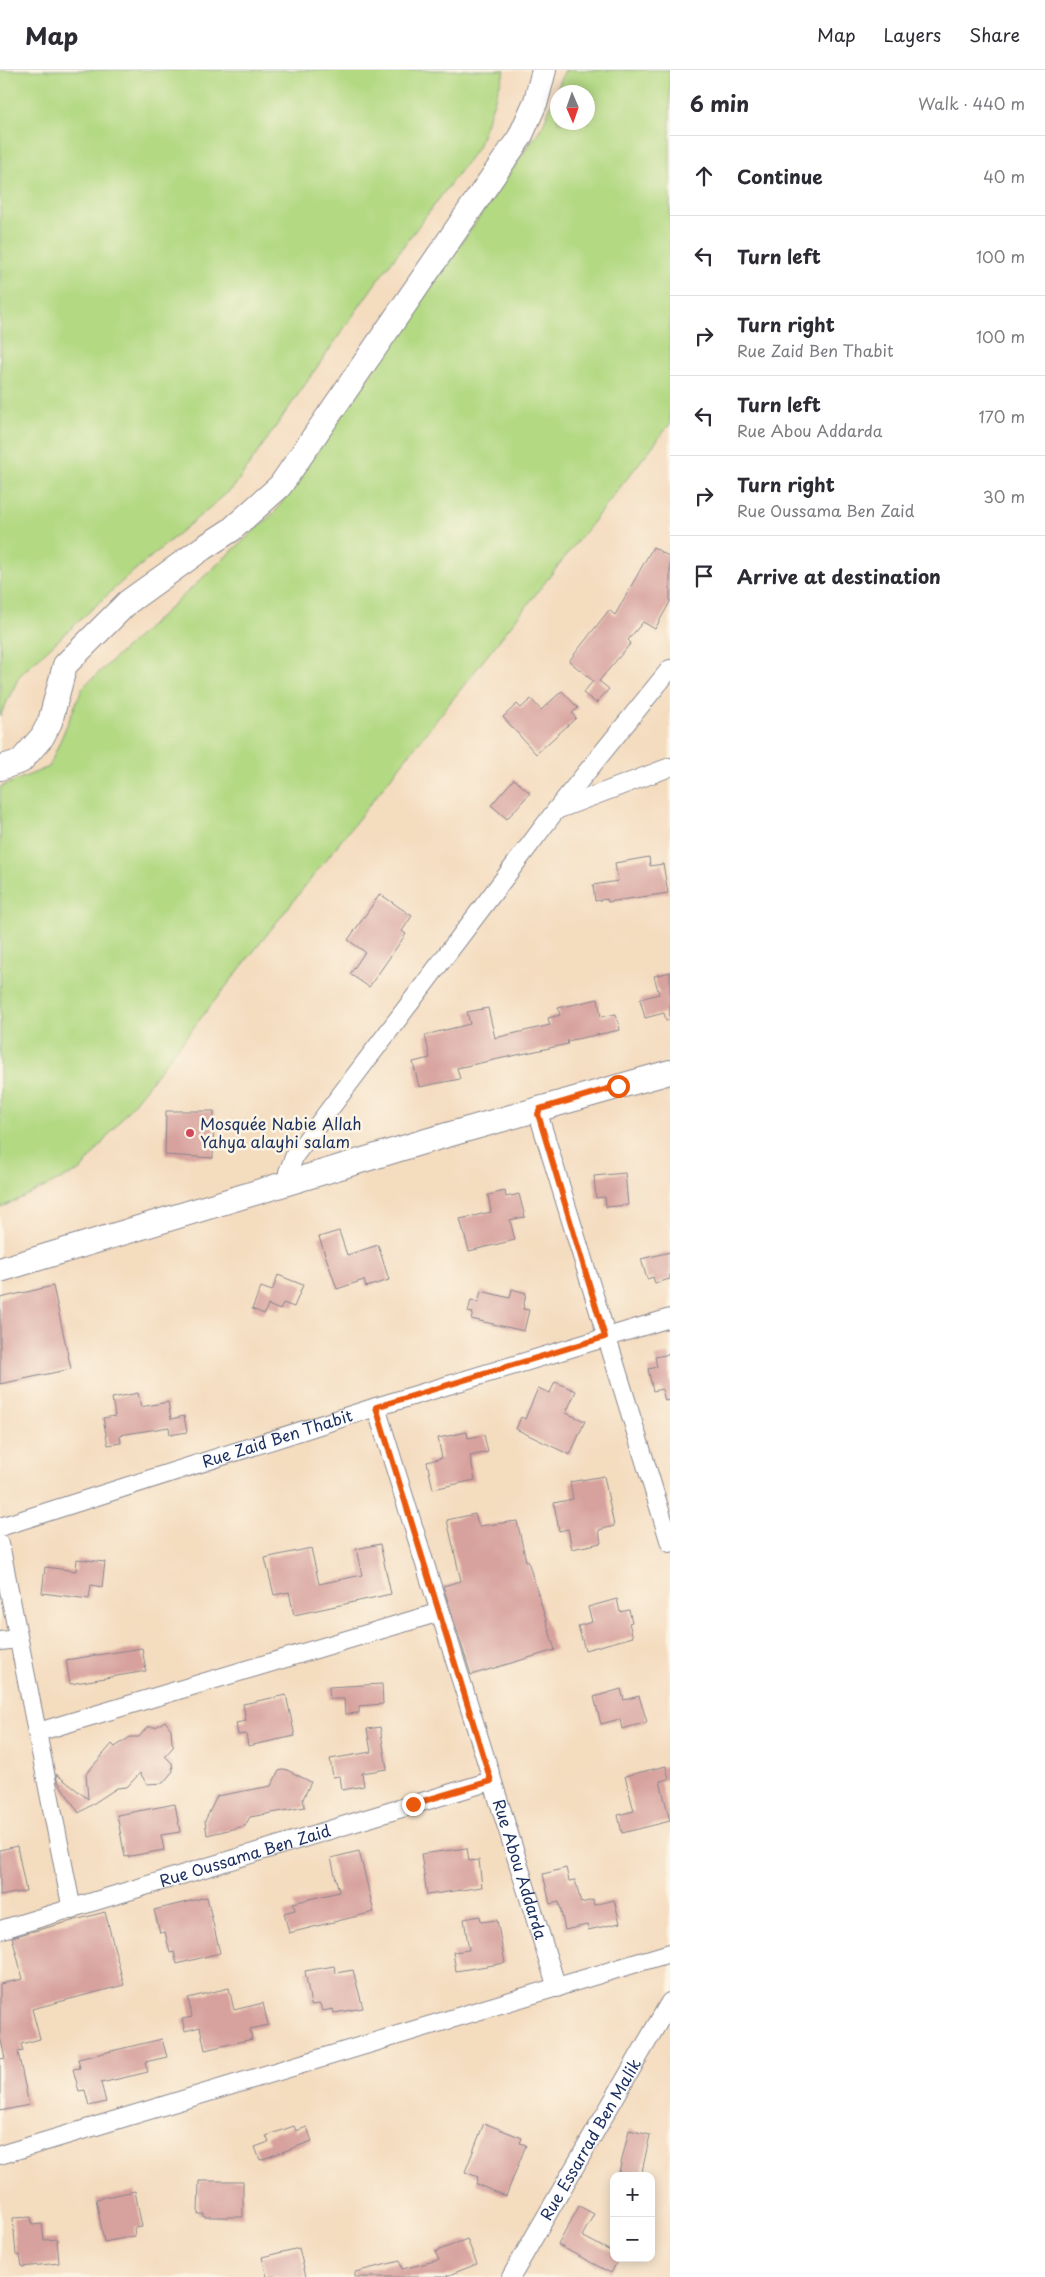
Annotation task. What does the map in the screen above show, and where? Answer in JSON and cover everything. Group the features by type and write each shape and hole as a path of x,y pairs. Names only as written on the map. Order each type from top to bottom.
{"street":[{"path":"0,768 21,761 42,737 50,722 65,665 128,602 231,530 280,486 520,137 536,101 544,70"},
{"path":"288,1184 288,1172 295,1155 556,810 670,669"},
{"path":"556,810 670,767"},
{"path":"0,1270 670,1072"},
{"path":"540,1109 538,1114 605,1337 670,1541"},
{"name":"Rue Zaid Ben Thabit","path":"0,1527 376,1407 670,1318"},
{"name":"Rue Abou Addarda","path":"376,1407 557,1988"},
{"path":"0,1544 72,1910"},
{"path":"38,1732 440,1612"},
{"path":"0,1642 18,1639"},
{"name":"Rue Oussama Ben Zaid","path":"0,1930 72,1910 491,1781"},
{"path":"0,2155 670,1953"},
{"name":"Rue Essarrad Ben Malik","path":"511,2277 670,2002"}],"green space":[{"path":"0,70 505,70 478,147 377,281 233,488 128,576 20,675 0,716"},
{"path":"565,70 670,70 670,424 81,1170 0,1208 0,787 49,767 83,687 276,511 543,125 550,108 550,130 595,130 595,85 559,85"}],"building":[{"path":"653,547 670,557 670,602 655,629 643,622 628,640 631,643 599,681 609,689 596,703 583,693 593,681 569,661 609,610 615,615"},
{"path":"562,691 578,708 572,713 576,718 536,754 503,717 517,704 521,708 531,699 541,710"},
{"path":"514,779 530,793 507,819 491,805"},
{"path":"649,857 650,866 663,864 668,893 608,902 607,899 595,901 593,885 618,881 615,863"},
{"path":"380,894 412,916 402,931 406,934 369,987 350,974 365,952 348,940"},
{"path":"670,972 670,1020 666,1020 664,1013 645,1018 640,999 659,994 654,976"},
{"path":"598,999 601,1017 616,1014 620,1030 567,1041 568,1044 457,1068 460,1079 419,1087 413,1062 430,1058 425,1035 470,1024 467,1012 488,1008 495,1038 550,1025 548,1018 560,1015 558,1008"},
{"name":"Mosquée Nabie Allah Yahya alayhi salam","path":"166,1111 214,1111 213,1158 165,1155"},
{"path":"625,1173 628,1205 606,1207 605,1197 596,1198 594,1176"},
{"path":"505,1191 506,1197 519,1194 525,1217 510,1220 515,1240 469,1251 460,1219 491,1212 488,1195"},
{"path":"339,1231 347,1255 378,1245 389,1280 366,1287 364,1280 337,1289 319,1237"},
{"path":"670,1252 670,1279 655,1283 653,1277 647,1279 641,1259"},
{"path":"278,1275 303,1285 294,1307 283,1303 280,1310 268,1305 264,1314 252,1309 261,1287 272,1291"},
{"path":"53,1286 71,1369 0,1384 0,1298"},
{"path":"512,1289 526,1293 523,1309 529,1310 524,1331 471,1319 473,1313 468,1312 471,1300 478,1302 481,1291 510,1298"},
{"path":"670,1354 670,1400 665,1401 662,1389 653,1391 648,1369 657,1367 655,1357"},
{"path":"555,1382 576,1391 566,1413 585,1421 570,1455 516,1429 521,1417 525,1419 538,1388 550,1393"},
{"path":"138,1393 141,1407 168,1402 171,1419 184,1416 187,1432 170,1435 169,1427 120,1435 121,1443 108,1445 103,1418 115,1416 112,1398"},
{"path":"467,1432 468,1438 484,1435 488,1452 470,1456 475,1480 433,1489 427,1462 442,1458 438,1438"},
{"path":"604,1476 614,1526 599,1530 601,1543 572,1549 568,1529 559,1531 554,1503 573,1499 570,1482"},
{"path":"475,1514 479,1526 517,1521 526,1561 528,1561 555,1650 471,1675 443,1586 461,1581 447,1520"},
{"path":"380,1544 391,1594 294,1615 289,1592 274,1595 265,1558 311,1548 319,1584 362,1575 356,1549"},
{"path":"77,1559 105,1562 102,1587 91,1585 89,1599 42,1593 45,1567 76,1571"},
{"path":"617,1599 620,1612 629,1610 632,1622 629,1623 633,1637 585,1650 578,1626 592,1622 588,1607"},
{"path":"142,1648 146,1671 70,1684 66,1660"},
{"path":"382,1684 383,1704 359,1706 359,1713 345,1714 344,1699 330,1699 329,1687"},
{"path":"621,1689 624,1700 639,1696 647,1722 622,1729 620,1719 601,1724 594,1697"},
{"path":"286,1695 295,1736 248,1746 246,1734 238,1735 236,1723 246,1721 243,1704"},
{"path":"165,1721 171,1729 174,1746 165,1756 172,1763 173,1771 163,1783 147,1784 140,1773 127,1787 117,1788 79,1813 57,1780 56,1774 88,1799 86,1774 112,1744 115,1747 130,1737 139,1737 147,1727 156,1727"},
{"path":"380,1727 387,1769 362,1773 364,1786 342,1790 340,1776 333,1777 330,1759 371,1752 367,1729"},
{"path":"666,1766 669,1779 660,1781 670,1821 622,1833 618,1815 634,1811 625,1776"},
{"path":"285,1769 311,1782 303,1799 305,1807 250,1817 245,1826 207,1835 205,1821 217,1796 271,1786 279,1771"},
{"path":"175,1804 180,1832 161,1835 164,1850 125,1857 117,1815"},
{"path":"17,1846 26,1891 0,1896 0,1850"},
{"path":"467,1848 469,1861 479,1860 482,1887 427,1895 421,1854"},
{"path":"359,1851 374,1912 289,1933 284,1913 295,1910 293,1903 339,1892 331,1858"},
{"path":"566,1868 569,1881 575,1880 581,1903 593,1900 594,1905 614,1900 620,1923 588,1930 587,1925 565,1930 559,1902 550,1904 543,1874"},
{"path":"207,1897 220,1953 177,1964 174,1952 170,1953 165,1932 160,1933 154,1910"},
{"path":"105,1912 124,1985 32,2009 40,2039 21,2044 23,2051 18,2052 29,2105 0,2111 0,2059 5,2058 0,2037 0,1984 23,1979 12,1937"},
{"path":"480,1916 481,1922 497,1920 505,1963 456,1971 453,1952 469,1950 464,1919"},
{"path":"334,1966 336,1973 353,1970 363,2008 334,2013 333,2009 322,2011 320,2004 311,2005 305,1971"},
{"path":"229,1988 234,2010 263,2003 268,2025 250,2029 252,2039 205,2050 200,2027 185,2031 182,2019 192,2017 188,1998"},
{"path":"162,2039 167,2057 145,2062 148,2072 101,2083 106,2102 89,2106 85,2090 79,2091 73,2069 80,2068 78,2059"},
{"path":"484,2123 522,2138 520,2143 526,2145 506,2196 476,2184 478,2177 465,2172"},
{"path":"294,2126 296,2131 307,2127 312,2141 260,2160 255,2147 269,2142 266,2136"},
{"path":"629,2130 650,2135 642,2172 619,2172"},
{"path":"199,2181 243,2181 243,2217 204,2217 204,2214 198,2214"},
{"path":"135,2191 142,2227 134,2228 135,2236 104,2242 96,2199"},
{"path":"579,2206 594,2214 582,2236 610,2251 610,2262 617,2262 611,2273 558,2245"},
{"path":"31,2217 32,2225 42,2224 44,2240 57,2239 59,2263 22,2267 20,2255 16,2255 13,2218"},
{"path":"467,2239 477,2264 444,2277 355,2277 355,2272 400,2261 402,2269 439,2260 435,2252"},
{"path":"299,2248 306,2277 267,2277 262,2257"}],"place":[{"name":"Mosquée Nabie Allah Yahya alayhi salam","path":"190,1133"}],"route":[{"path":"413,1804 491,1781 376,1407 605,1337 538,1114 540,1109 618,1086"}]}
